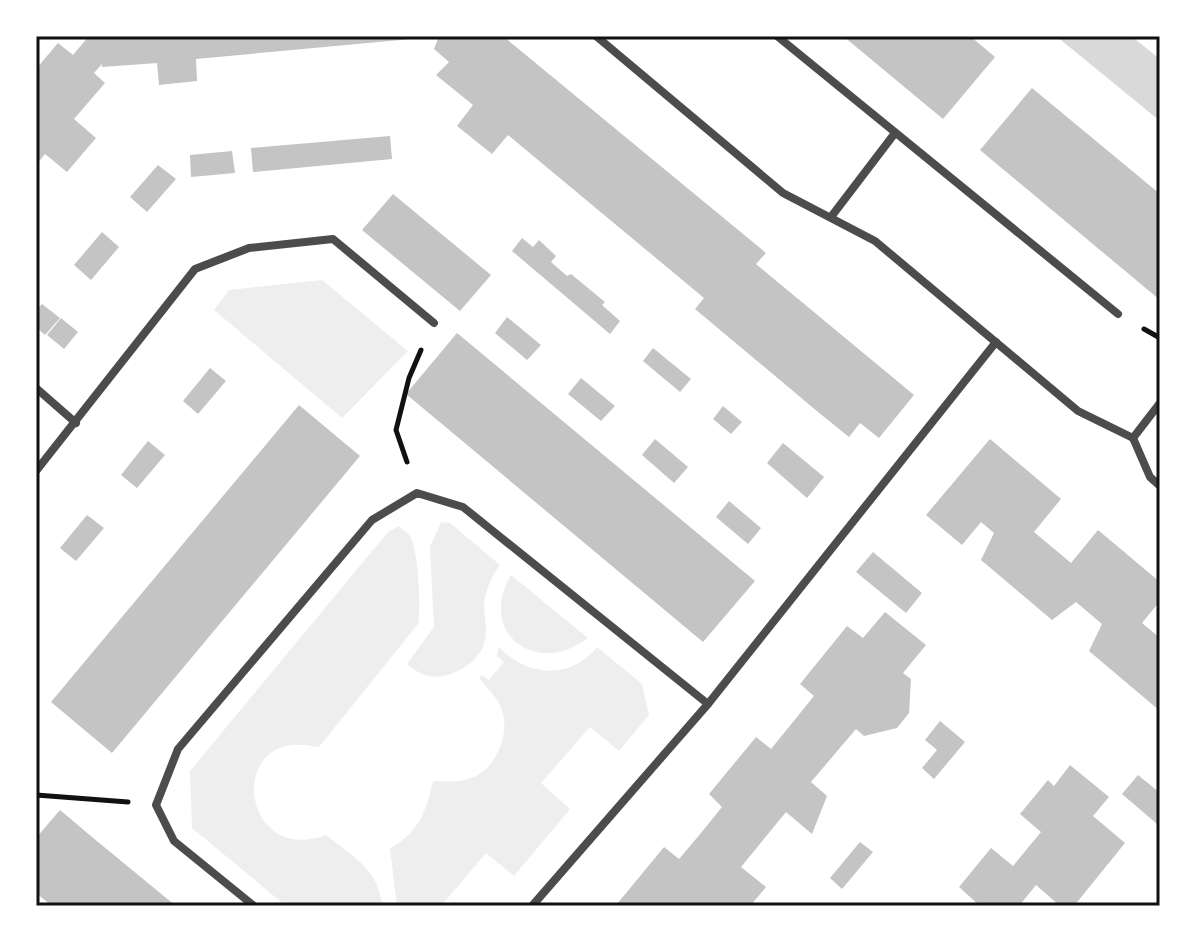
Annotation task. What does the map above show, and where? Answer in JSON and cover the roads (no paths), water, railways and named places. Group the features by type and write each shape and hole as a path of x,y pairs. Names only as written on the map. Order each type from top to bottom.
{"street":[{"path":"596,36 783,193 875,241 1078,411 1133,438 1150,477 1160,486"},
{"path":"777,36 1118,314"},
{"path":"831,217 895,133"},
{"path":"36,471 195,269 249,248 333,239 434,323"},
{"path":"532,906 708,704 996,342"},
{"path":"36,388 76,423"},
{"path":"1133,438 1160,403"},
{"path":"254,906 174,841 156,805 178,749 372,520 417,493 463,507 708,704"}]}
